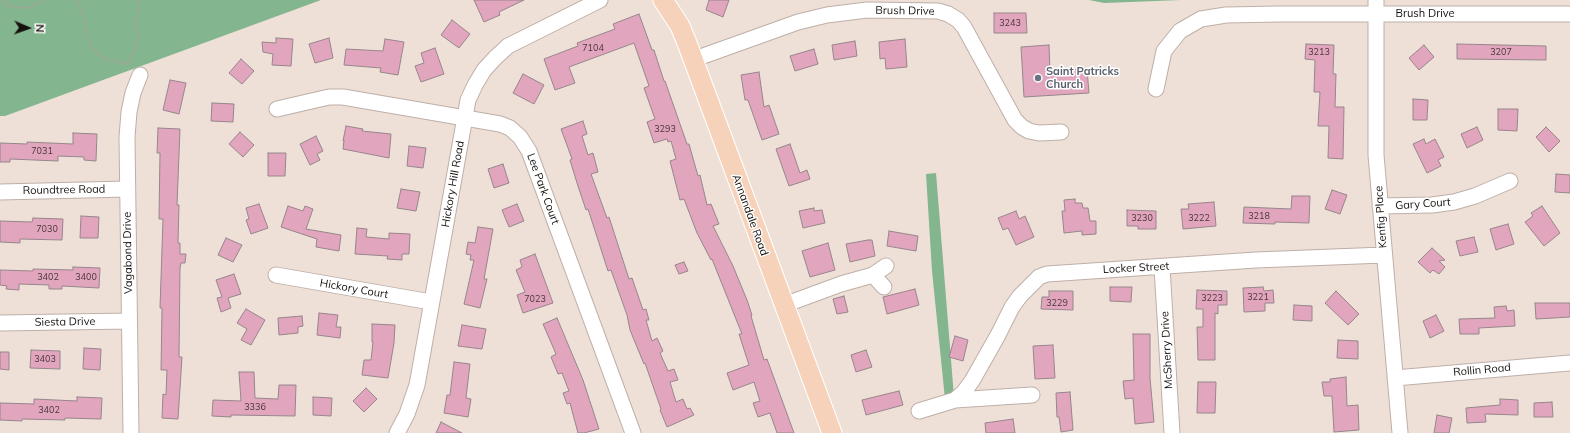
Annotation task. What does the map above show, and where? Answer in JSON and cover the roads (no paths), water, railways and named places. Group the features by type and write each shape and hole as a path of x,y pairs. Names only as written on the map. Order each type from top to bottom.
{"main road":[{"name":"Annandale Road","path":"663,0 680,26 832,433"}],"street":[{"name":"Hickory Hill Road","path":"397,433 407,414 417,385 464,118 468,100 475,85 484,70 508,46 600,0"},
{"name":"Brush Drive","path":"1156,89 1164,51 1180,31 1201,19 1226,16 1376,7 1570,14"},
{"name":"Kenfig Place","path":"1376,7 1376,155 1400,433"},
{"name":"Brush Drive","path":"692,60 798,22 827,14 878,10 938,11 948,14 958,20 964,27 1015,120 1022,127 1029,131 1039,133 1061,132"},
{"name":"Vagabond Drive","path":"131,433 127,137 129,112 133,93 140,74"},
{"name":"Lee Park Court","path":"277,109 329,97 343,97 500,124 510,128 520,137 527,146 633,433"},
{"name":"Gary Court","path":"1380,206 1432,205 1454,202 1475,196 1510,181"},
{"name":"Roundtree Road","path":"0,192 127,189"},
{"name":"Locker Street","path":"955,400 963,393 972,381 998,336 1012,307 1020,296 1039,277 1047,274 1256,260 1384,255"},
{"path":"784,306 841,284 873,275 886,266"},
{"name":"McSherry Drive","path":"1162,267 1172,433"},
{"name":"Hickory Court","path":"276,275 431,302"},
{"path":"873,275 884,287"},
{"name":"Siesta Drive","path":"0,323 129,321"},
{"name":"Rollin Road","path":"1395,378 1570,363"},
{"path":"920,411 955,400 1032,395"}],"place":[{"name":"Saint Patricks Church","path":"1038,78"}]}
